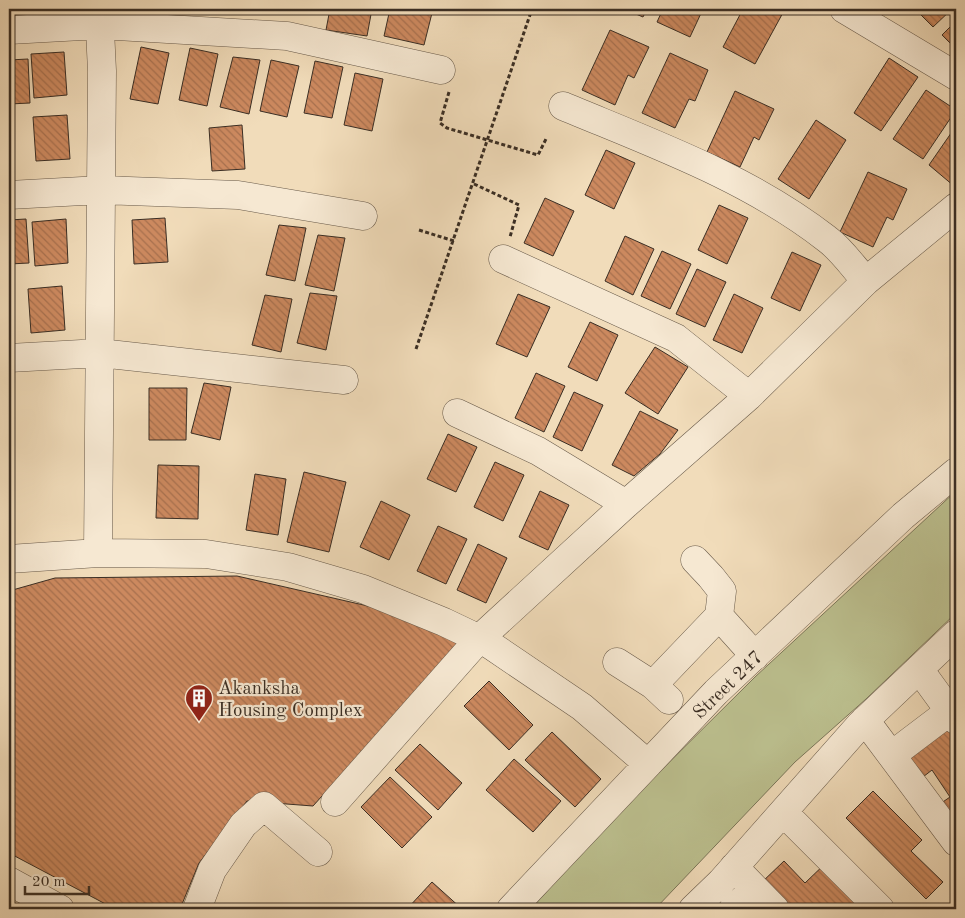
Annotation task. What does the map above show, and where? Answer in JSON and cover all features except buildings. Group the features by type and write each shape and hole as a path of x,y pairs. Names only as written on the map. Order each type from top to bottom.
{"street":[{"path":"855,11 956,76"},
{"path":"98,553 102,71 100,17"},
{"path":"9,30 100,17 287,36 441,70"},
{"path":"563,106 702,164 778,204 829,240 866,281"},
{"path":"9,195 101,190 238,195 363,216"},
{"path":"335,802 479,639 626,504 749,396 866,281 956,207"},
{"path":"503,260 676,338 749,396"},
{"path":"9,358 100,353 344,380"},
{"path":"457,413 538,451 626,504"},
{"name":"Street 247","path":"511,909 716,692 903,516 956,472"},
{"path":"9,559 98,553 206,554 288,567 364,589 444,622 479,639 582,707 648,764"},
{"path":"617,662 661,692 719,616 722,591 695,560"},
{"path":"719,616 755,656"},
{"path":"693,909 732,870 866,720 956,634"},
{"path":"892,755 954,704 923,665"},
{"path":"866,720 956,842"},
{"path":"197,909 212,870 243,826 264,806 318,852"},
{"path":"783,812 880,909"},
{"path":"732,870 749,904"},
{"path":"732,870 775,909"},
{"path":"9,880 60,909"}],"path":[{"path":"416,349 474,184 532,9"},
{"path":"441,70 452,82 440,123 448,128 538,155 546,139"},
{"path":"474,184 519,205 503,260"},
{"path":"419,230 454,240"}],"green space":[{"path":"956,491 956,613 866,699 795,762 655,909 531,909 607,824 755,677"}],"place":[{"name":"Akanksha Housing Complex","path":"199,722"}]}
